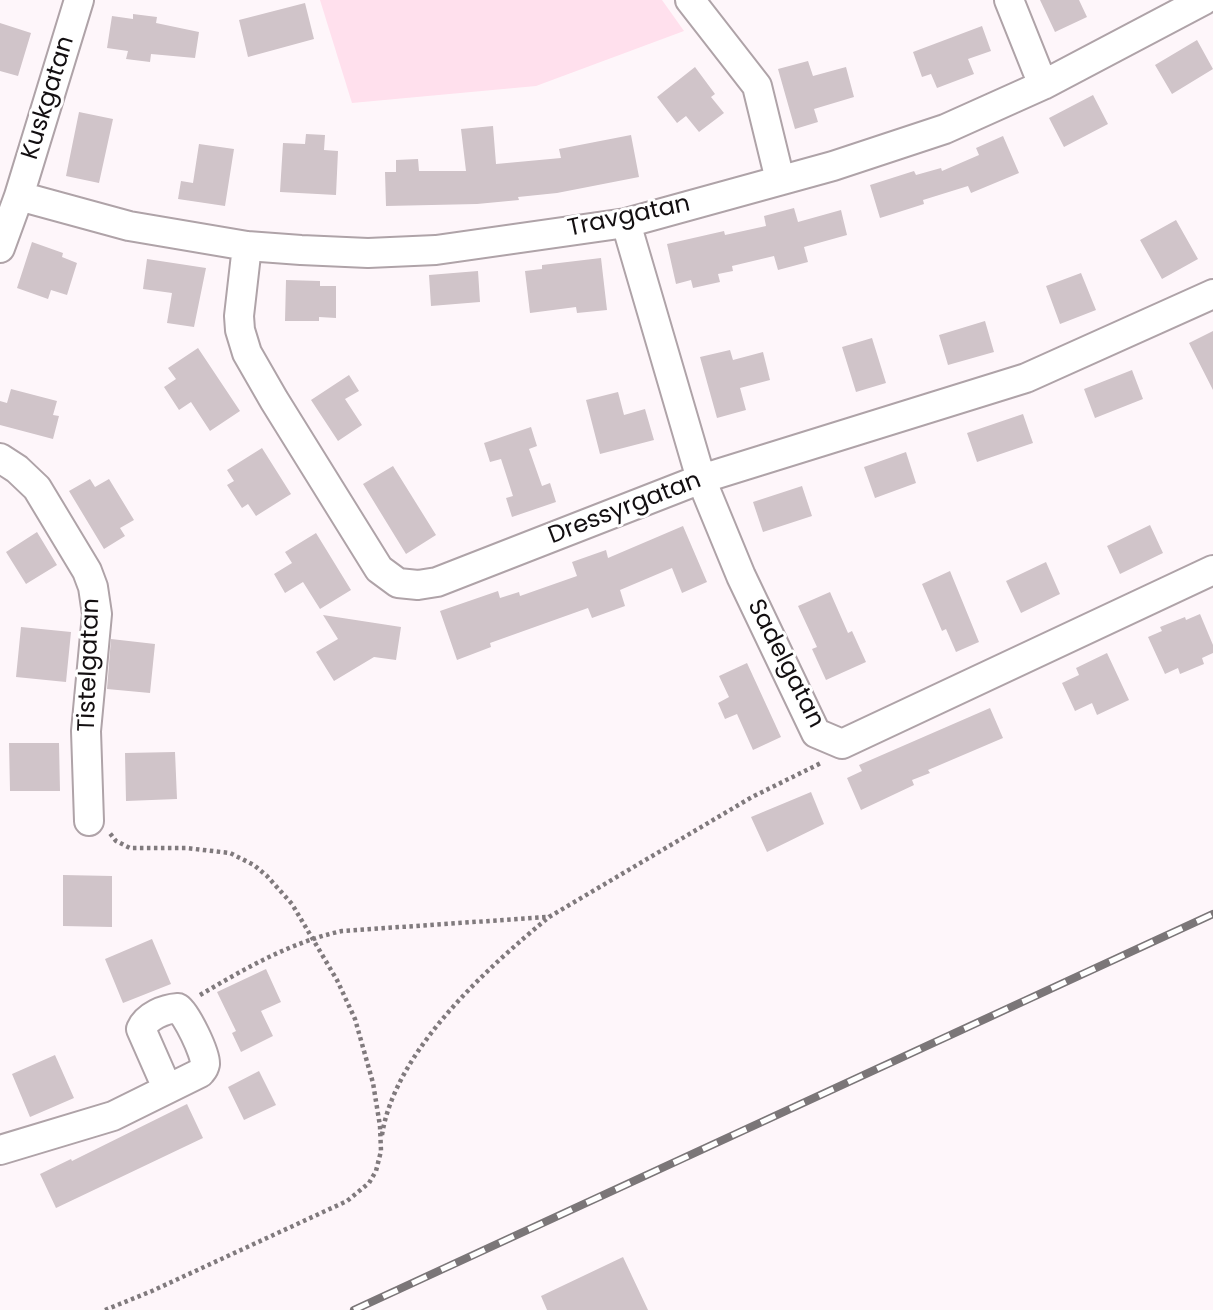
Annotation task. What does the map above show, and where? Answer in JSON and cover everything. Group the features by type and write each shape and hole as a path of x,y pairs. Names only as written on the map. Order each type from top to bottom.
{"street":[{"name":"Kuskgatan","path":"0,248 19,196 79,0"},
{"path":"690,0 757,86 780,180"},
{"path":"1009,0 1043,85"},
{"name":"Travgatan","path":"19,196 128,226 247,246 368,253 436,250 626,223 833,166 945,128 1043,85 1204,0"},
{"name":"Sadelgatan","path":"626,223 701,479 741,576 816,733 842,744 1213,570"},
{"name":"Dressyrgatan","path":"247,246 239,316 247,353 366,553 379,569 398,583 418,585 437,582 701,479 1026,378 1213,294"},
{"name":"Tistelgatan","path":"0,458 17,469 37,488 87,571 93,587 95,636 86,731 89,821"},
{"path":"0,1150 113,1116 200,1073 205,1062 185,1013 178,1008 149,1018 141,1028 167,1088"}],"path":[{"path":"105,1310 347,1201 369,1183 379,1161 391,1099 407,1069 445,1018 486,972 549,917 752,797 818,765 831,757 842,744"},
{"path":"89,821 106,828 116,841 130,848 213,849 240,857 280,887 314,938 337,980 362,1041 373,1083 381,1143"},
{"path":"178,1008 294,946 342,931 549,917"}],"shaded area":[{"path":"320,0 662,0 684,31 536,86 352,103"}],"building":[{"path":"1040,0 1079,0 1087,17 1055,32"},
{"path":"305,3 314,39 248,57 239,20"},
{"path":"133,14 157,17 156,23 199,32 195,58 151,54 150,62 126,59 128,51 107,48 112,16 133,19"},
{"path":"0,23 31,33 18,76 0,71"},
{"path":"982,26 991,51 968,59 974,74 937,88 931,74 922,77 913,52"},
{"path":"1197,40 1213,69 1172,94 1155,65"},
{"path":"808,61 813,76 846,67 854,97 814,109 818,122 795,129 778,69"},
{"path":"695,67 715,94 711,97 724,113 699,132 686,116 677,123 657,97"},
{"path":"1093,95 1108,124 1064,147 1049,118"},
{"path":"79,112 113,119 99,183 66,176"},
{"path":"493,126 496,164 561,158 559,149 631,135 639,177 557,193 518,197 519,200 477,204 386,206 385,172 396,172 396,160 418,159 419,171 466,171 461,129"},
{"path":"306,134 325,135 324,150 338,151 336,195 280,192 283,143 305,144"},
{"path":"1003,136 1019,173 971,193 968,186 923,200 924,204 880,218 870,185 914,171 916,175 941,168 942,171 979,155 976,148"},
{"path":"199,144 234,149 225,206 178,199 181,181 193,183"},
{"path":"794,208 798,222 841,210 847,235 804,247 808,262 778,270 774,256 732,266 733,271 718,274 720,282 693,288 691,280 676,284 667,244 724,231 725,235 766,226 764,216"},
{"path":"1176,220 1198,259 1162,279 1140,240"},
{"path":"32,242 63,253 62,257 77,263 67,295 51,290 48,299 17,288"},
{"path":"601,258 607,310 577,313 576,307 530,313 525,271 542,269 542,265"},
{"path":"147,259 206,268 194,327 167,323 172,293 143,289"},
{"path":"478,271 480,302 431,306 429,275"},
{"path":"1081,273 1096,310 1060,324 1046,286"},
{"path":"286,280 320,281 320,286 336,286 336,318 285,321"},
{"path":"985,321 994,352 948,365 939,335"},
{"path":"1213,331 1213,390 1189,343"},
{"path":"872,338 886,383 856,392 842,347"},
{"path":"198,348 240,411 210,431 191,402 179,410 164,387 176,379 168,368"},
{"path":"730,350 733,360 763,352 770,380 740,388 746,410 717,418 700,357"},
{"path":"1132,370 1143,399 1095,418 1084,389"},
{"path":"349,375 359,391 345,399 362,425 338,441 311,400"},
{"path":"11,389 57,401 53,415 59,416 53,439 0,425 0,401 7,403"},
{"path":"618,392 624,415 645,409 654,440 600,454 586,400"},
{"path":"1023,414 1033,443 977,462 967,433"},
{"path":"531,427 537,446 529,449 542,486 550,483 556,502 512,517 506,498 513,496 501,459 490,462 484,443"},
{"path":"262,448 291,494 256,516 248,504 242,508 227,485 234,481 227,470"},
{"path":"906,452 916,483 875,498 864,467"},
{"path":"393,466 436,535 406,554 363,484"},
{"path":"90,479 95,487 109,479 134,520 120,528 125,536 104,549 69,491"},
{"path":"802,486 812,516 763,532 753,502"},
{"path":"1150,525 1163,553 1120,574 1107,546"},
{"path":"683,526 707,582 682,593 672,568 620,590 625,606 592,618 588,608 490,643 491,647 457,660 440,611 498,591 500,598 519,592 520,596 577,576 572,562 606,550 608,558"},
{"path":"37,532 57,565 26,584 6,552"},
{"path":"316,533 351,590 320,609 303,582 285,593 274,574 292,563 285,552"},
{"path":"1046,562 1060,594 1021,613 1006,581"},
{"path":"950,571 979,642 956,652 946,629 942,631 922,584"},
{"path":"830,592 848,633 852,631 866,662 826,680 812,649 817,647 798,606"},
{"path":"1200,614 1213,645 1213,653 1202,658 1204,664 1180,674 1178,668 1165,674 1148,637 1162,631 1160,627"},
{"path":"323,615 401,627 396,660 374,657 334,681 316,652 338,639"},
{"path":"21,627 71,632 66,682 16,677"},
{"path":"111,639 155,644 150,693 107,689"},
{"path":"1107,653 1129,700 1097,715 1092,703 1075,711 1062,683 1079,675 1076,668"},
{"path":"747,663 781,737 753,750 737,714 725,719 718,703 729,697 719,676"},
{"path":"990,708 1003,738 928,770 930,773 912,780 914,785 861,810 847,778 862,771 859,765"},
{"path":"9,743 59,743 60,791 10,791"},
{"path":"175,752 177,799 126,801 125,753"},
{"path":"811,792 824,824 767,852 751,817"},
{"path":"63,875 112,876 112,927 63,926"},
{"path":"152,939 171,984 123,1003 105,959"},
{"path":"266,969 281,1002 261,1011 273,1036 241,1052 232,1033 236,1031 217,992"},
{"path":"55,1055 74,1098 30,1117 12,1074"},
{"path":"259,1071 276,1105 244,1120 228,1087"},
{"path":"187,1104 203,1138 56,1208 40,1174"},
{"path":"623,1257 648,1310 547,1310 541,1296"}],"railway":[{"path":"354,1310 1213,914"}]}
